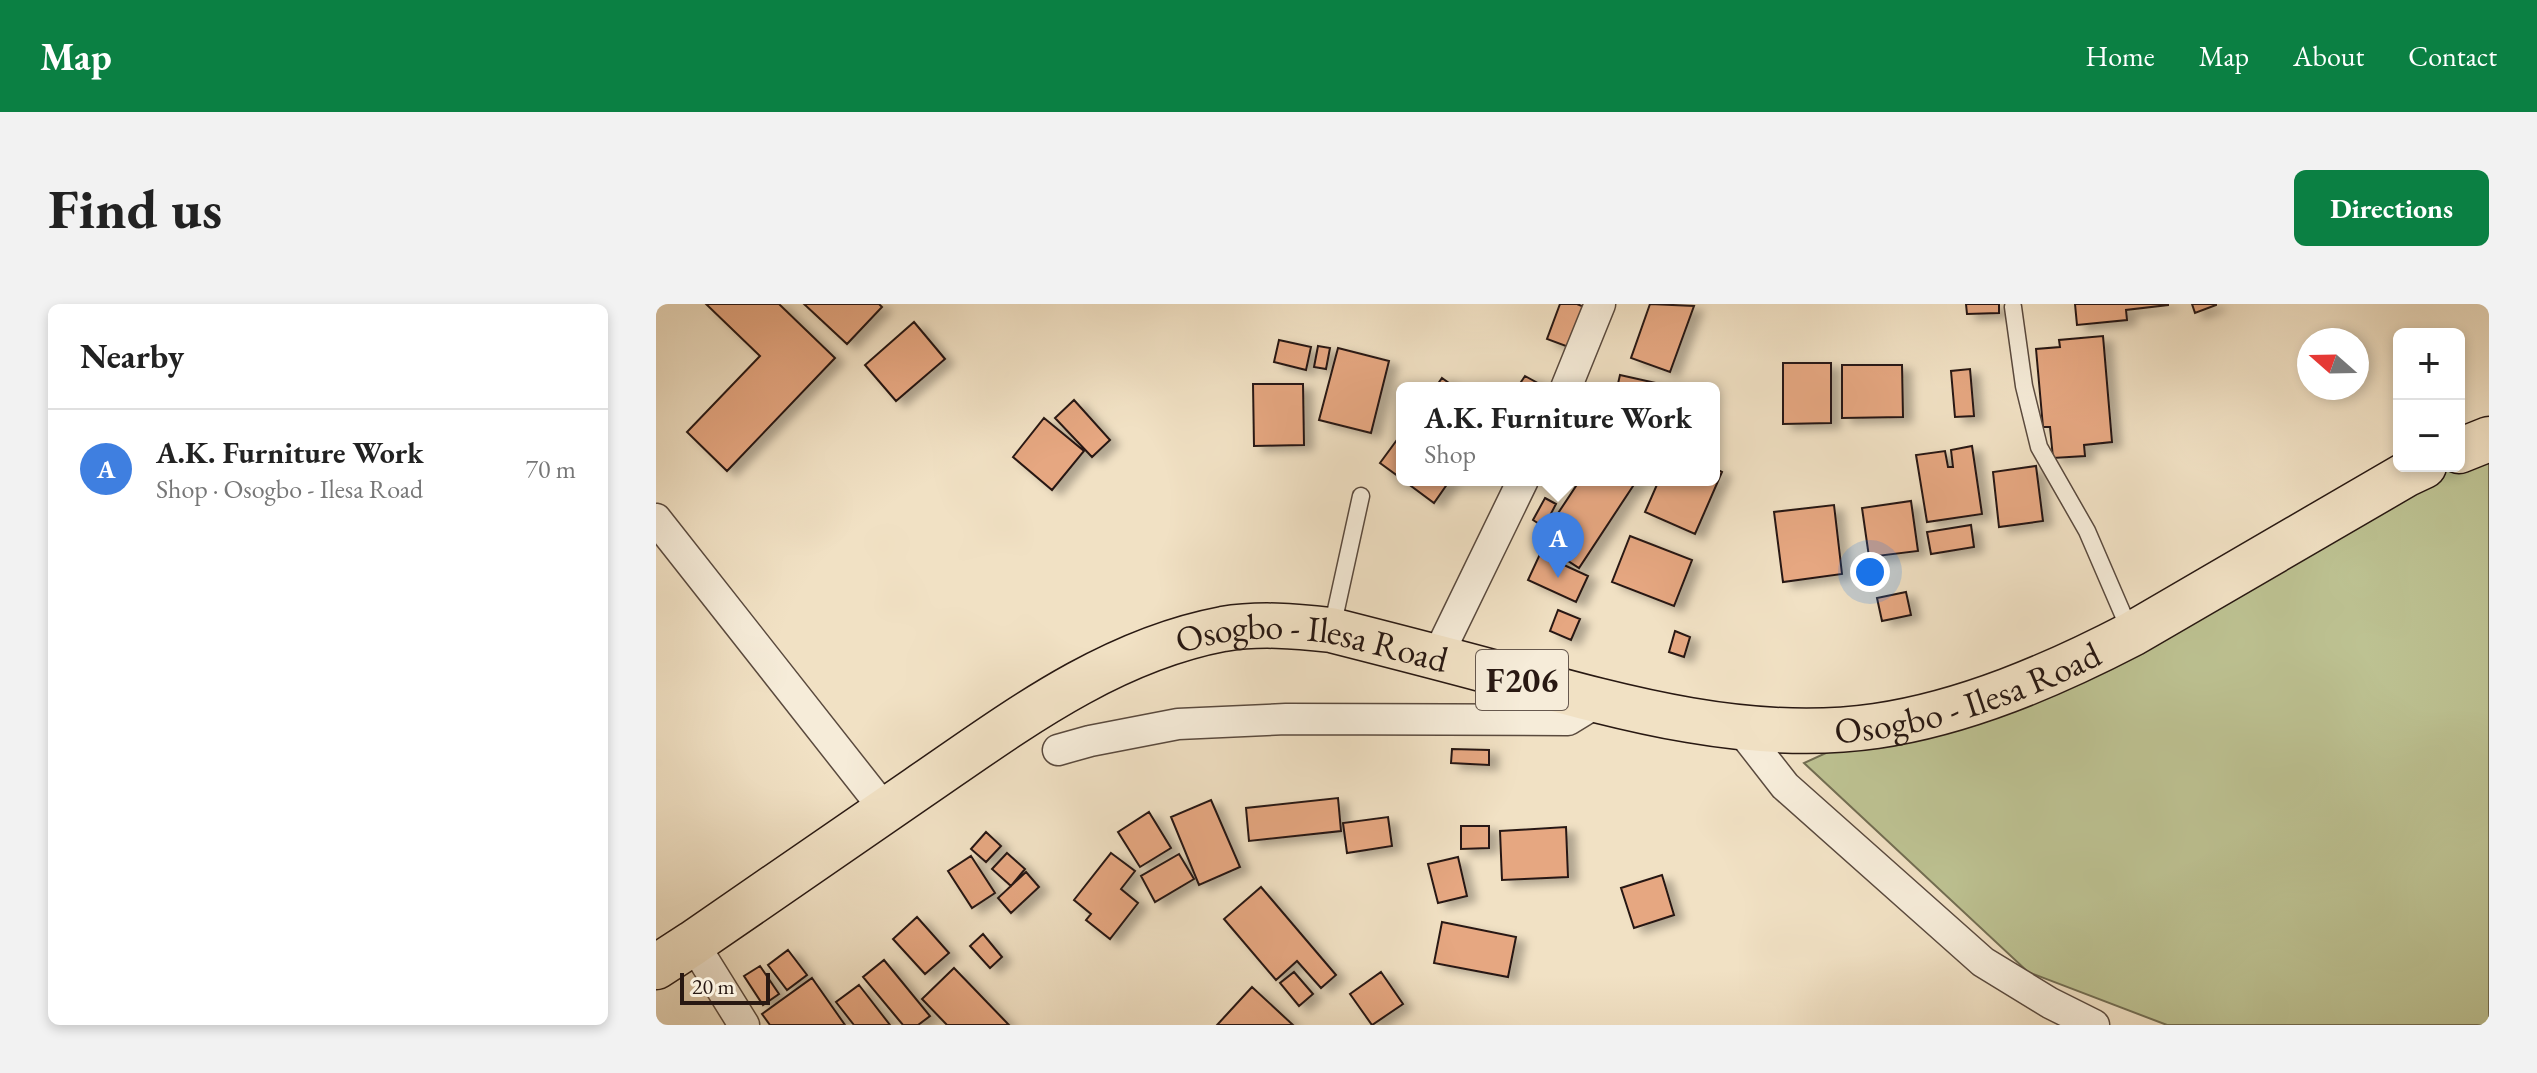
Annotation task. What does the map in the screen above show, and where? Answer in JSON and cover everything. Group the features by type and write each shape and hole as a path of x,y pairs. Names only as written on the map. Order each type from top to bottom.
{"main road":[{"path":"2465,449 2489,439"},
{"name":"Osogbo - Ilesa Road","path":"656,967 1047,699 1130,657 1160,646 1224,629 1292,625 1331,630 1663,715 1739,727 1840,729 1877,726 1986,698 2093,654 2411,472"}],"street":[{"path":"1568,382 1600,304"},
{"path":"1437,657 1520,486"},
{"path":"656,519 886,811"},
{"path":"1058,750 1178,724 1286,719 1568,720 1599,701"},
{"path":"1739,727 1785,786 1983,962 2055,1014 2094,1025"},
{"path":"693,943 744,1025"}],"lane":[{"path":"2013,307 2024,386 2039,447 2087,531 2132,634"},
{"path":"1331,630 1361,496"}],"green space":[{"path":"2489,450 2489,1025 2167,1025 2028,972 1804,763 2441,472 2465,472 2465,461"}],"building":[{"path":"706,304 779,304 835,358 727,471 687,432 760,356"},
{"path":"804,304 879,304 882,307 847,344"},
{"path":"1560,304 1577,304 1589,309 1574,349 1547,339"},
{"path":"1650,304 1694,306 1670,372 1631,358"},
{"path":"1966,304 1999,304 1999,313 1967,314"},
{"path":"2075,304 2168,305 2126,310 2127,320 2077,325"},
{"path":"2192,304 2216,304 2216,305 2195,313"},
{"path":"914,322 945,359 896,401 865,365"},
{"path":"2103,336 2112,442 2084,445 2085,456 2053,458 2050,427 2043,427 2036,349 2060,347 2059,340"},
{"path":"1279,340 1311,347 1306,370 1274,362"},
{"path":"1318,346 1330,348 1326,369 1314,367"},
{"path":"1338,348 1389,361 1371,433 1319,420"},
{"path":"1783,363 1831,363 1831,423 1783,424"},
{"path":"1842,365 1902,365 1903,417 1842,418"},
{"path":"1970,369 1974,416 1955,417 1951,371"},
{"path":"1620,375 1651,382 1618,382"},
{"path":"1525,376 1536,382 1521,382"},
{"path":"1253,384 1303,384 1304,445 1254,446"},
{"path":"1074,400 1110,440 1092,457 1055,418"},
{"path":"1044,418 1084,451 1052,490 1013,457"},
{"path":"1396,441 1396,475 1380,463"},
{"path":"1972,446 1982,514 1927,522 1916,455 1945,451 1948,467 1953,467 1951,450"},
{"path":"2036,466 2043,521 1999,527 1993,472"},
{"path":"1411,486 1446,486 1434,503"},
{"path":"1576,486 1633,486 1579,568 1539,542"},
{"path":"1656,486 1716,486 1695,534 1645,512"},
{"path":"1545,498 1556,504 1544,527 1533,520"},
{"path":"1911,501 1918,551 1869,557 1862,508"},
{"path":"1834,505 1842,574 1783,582 1774,512"},
{"path":"1971,525 1974,547 1931,554 1927,532"},
{"path":"1630,536 1692,560 1674,606 1612,582"},
{"path":"1540,554 1588,576 1576,602 1528,580"},
{"path":"1906,592 1911,615 1882,621 1877,598"},
{"path":"1558,610 1580,619 1571,640 1550,631"},
{"path":"1675,631 1690,637 1684,657 1669,652"},
{"path":"1452,749 1489,750 1489,765 1451,763"},
{"path":"1338,798 1341,831 1249,841 1246,808"},
{"path":"1211,800 1240,867 1199,885 1171,817"},
{"path":"1149,812 1171,848 1140,867 1118,832"},
{"path":"1388,817 1392,846 1347,853 1343,823"},
{"path":"1461,826 1489,826 1489,848 1461,849"},
{"path":"1566,827 1568,877 1502,880 1500,831"},
{"path":"986,832 1001,846 986,862 971,849"},
{"path":"1007,853 1025,869 1011,886 992,869"},
{"path":"1111,853 1135,871 1121,889 1138,903 1110,939 1086,920 1091,914 1074,900"},
{"path":"1179,854 1194,879 1155,902 1141,876"},
{"path":"971,856 995,893 972,908 948,871"},
{"path":"1458,857 1467,896 1438,903 1428,864"},
{"path":"1026,872 1039,887 1011,913 998,898"},
{"path":"1662,875 1674,915 1634,928 1621,888"},
{"path":"1261,887 1336,975 1321,988 1297,961 1276,980 1224,919"},
{"path":"917,917 949,953 925,974 893,939"},
{"path":"1442,922 1516,937 1508,977 1434,963"},
{"path":"983,934 1002,957 990,968 970,946"},
{"path":"788,950 807,975 787,990 768,965"},
{"path":"884,960 930,1016 918,1025 903,1025 863,977"},
{"path":"760,966 779,994 763,1005 744,976"},
{"path":"954,968 1009,1025 947,1025 922,999"},
{"path":"1294,972 1313,994 1299,1006 1280,983"},
{"path":"1381,972 1403,1004 1372,1025 1350,994"},
{"path":"812,978 845,1025 770,1025 762,1014"},
{"path":"859,985 890,1025 854,1025 836,1002"},
{"path":"1252,987 1293,1025 1217,1025"}],"place":[{"name":"A.K. Furniture Work","path":"1558,578"}]}
